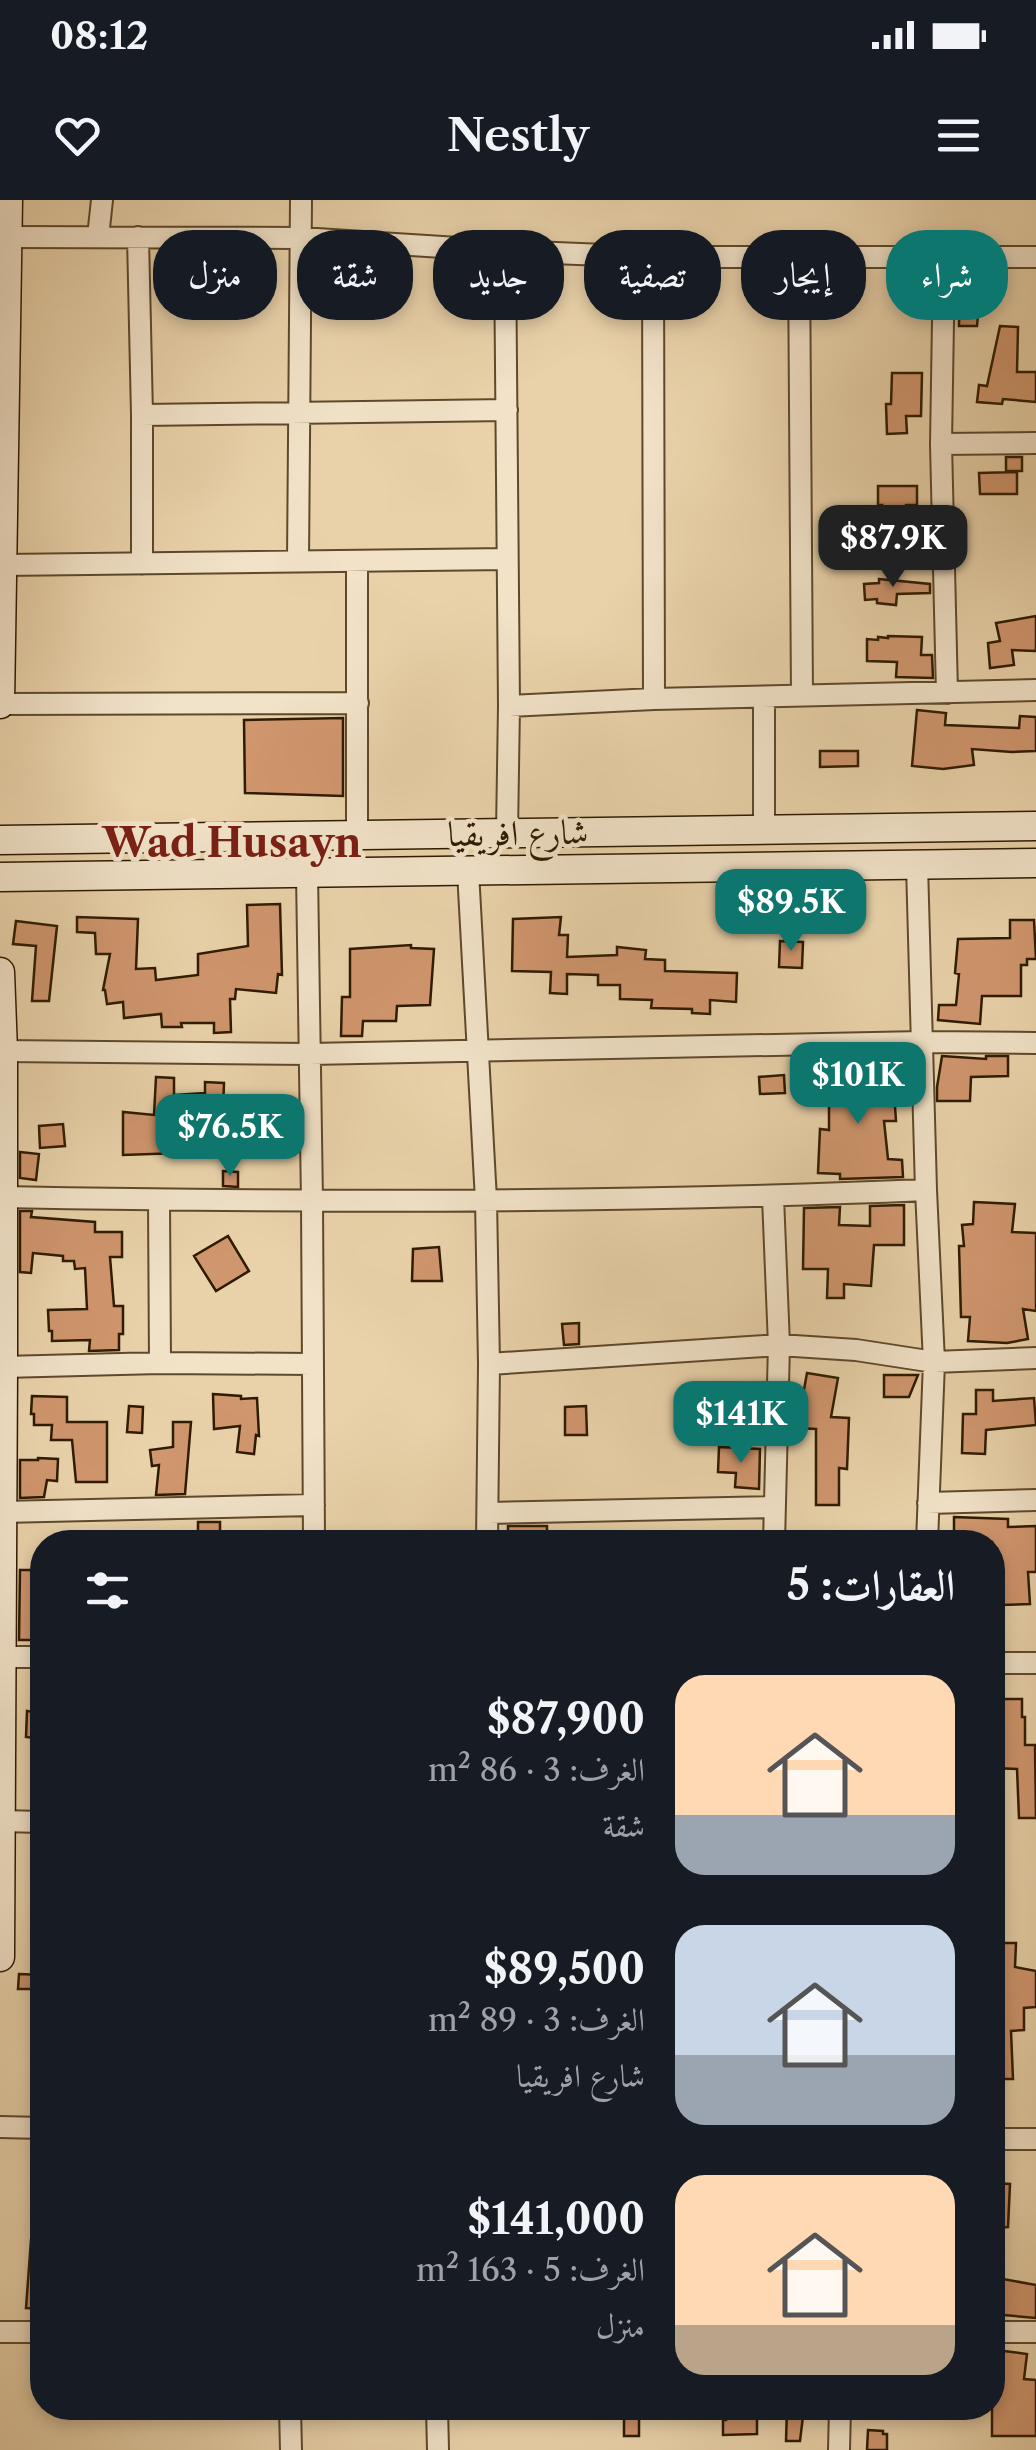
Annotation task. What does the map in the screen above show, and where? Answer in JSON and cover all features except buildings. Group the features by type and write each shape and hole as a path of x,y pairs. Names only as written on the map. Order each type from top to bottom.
{"street":[{"path":"8,200 0,704 358,703"},
{"path":"98,237 102,200"},
{"path":"300,230 301,200"},
{"path":"8,237 297,238"},
{"path":"138,237 142,564"},
{"path":"1008,257 1036,257"},
{"path":"298,561 300,320"},
{"path":"506,320 507,833"},
{"path":"654,320 654,699"},
{"path":"799,320 802,694"},
{"path":"943,320 941,444 947,693"},
{"path":"142,415 507,410"},
{"path":"941,444 1036,444"},
{"path":"4,565 507,559"},
{"path":"356,835 357,561"},
{"path":"509,706 802,694 1036,690"},
{"path":"764,697 764,830"},
{"name":"شارع افريقيا","path":"0,840 1036,826"},
{"name":"شارع افريقيا","path":"0,877 1036,863"},
{"path":"917,864 934,1362 927,1530"},
{"path":"468,871 486,1200 487,1530"},
{"path":"306,873 314,1530"},
{"path":"0,972 0,1957"},
{"path":"3,1051 310,1054 1036,1043"},
{"path":"3,1198 486,1200 773,1197 926,1190"},
{"path":"773,1197 779,1344 774,1530"},
{"path":"159,1200 160,1363"},
{"path":"488,1364 779,1344 934,1362 1036,1358"},
{"path":"3,1367 313,1364"},
{"path":"928,1503 1036,1500"},
{"path":"2,1512 314,1505"},
{"path":"488,1513 774,1508"},
{"path":"1,1657 30,1657"},
{"path":"1005,1663 1036,1663"},
{"path":"2,1821 30,1822"},
{"path":"0,2127 30,2128"},
{"path":"1005,2139 1036,2139"},
{"path":"0,2332 30,2332"},
{"path":"1005,2332 1036,2332"},
{"path":"290,2420 291,2450"},
{"path":"437,2420 438,2450"},
{"path":"839,2450 840,2420"}],"district":[{"name":"Wad Husayn","path":"232,843"}]}
